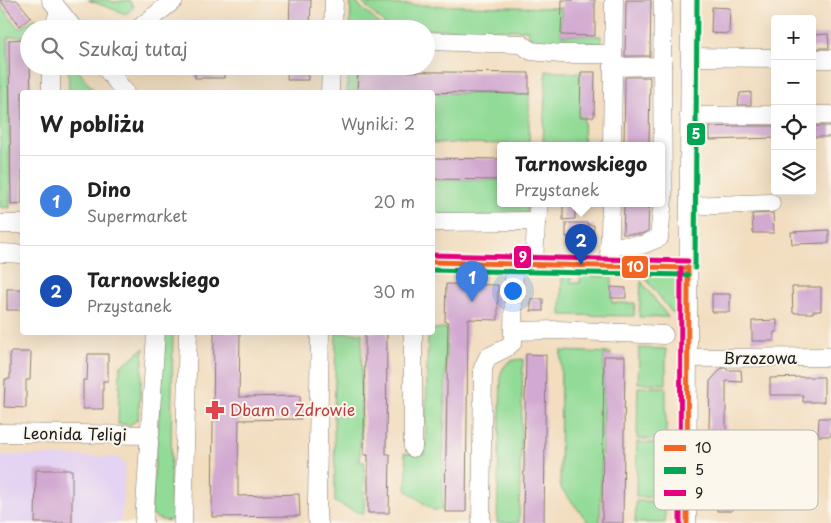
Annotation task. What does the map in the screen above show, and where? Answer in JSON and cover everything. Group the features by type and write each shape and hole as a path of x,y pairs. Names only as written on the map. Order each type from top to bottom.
{"street":[{"path":"149,20 174,0"},
{"path":"333,20 334,0"},
{"path":"612,142 614,0"},
{"path":"663,0 663,142"},
{"path":"688,430 690,0"},
{"path":"54,20 55,5"},
{"path":"55,5 67,20"},
{"path":"435,41 521,44 531,51 662,66"},
{"path":"690,57 771,58"},
{"path":"816,59 831,59"},
{"path":"51,75 51,90"},
{"path":"111,75 123,90"},
{"path":"330,90 331,75"},
{"path":"689,116 771,115"},
{"path":"816,115 831,115"},
{"path":"689,206 771,202"},
{"path":"534,264 538,207"},
{"path":"609,266 611,207"},
{"path":"609,246 642,246 659,238 662,207"},
{"path":"435,222 529,221 536,223"},
{"path":"0,224 20,224"},
{"path":"0,253 20,254"},
{"path":"435,262 688,268"},
{"path":"481,523 483,368 488,357 506,348 513,342 514,264"},
{"path":"513,331 558,330 664,335"},
{"path":"144,523 156,335"},
{"path":"183,523 188,335"},
{"path":"319,523 317,518 317,501 320,335"},
{"path":"413,335 413,448"},
{"name":"Brzozowa","path":"688,358 831,357"},
{"name":"Leonida Teligi","path":"0,433 150,435"},
{"path":"688,510 688,523"}],"shaded area":[{"path":"0,455 118,457 125,465 121,523 0,523"}],"green space":[{"path":"88,0 111,0 113,2 129,0 134,7 126,14"},
{"path":"351,0 353,0 375,20 350,20"},
{"path":"359,0 368,0 368,4 561,8 561,35 601,36 602,49 596,49 596,43 543,43 528,36 528,30 435,29 435,20 380,20"},
{"path":"0,4 20,28 20,36 8,37 10,208 0,207"},
{"path":"546,71 585,73 583,142 543,142"},
{"path":"68,75 82,75 93,90 69,90"},
{"path":"348,75 357,75 358,90 347,90"},
{"path":"435,93 529,94 529,142 497,142 497,144 435,143"},
{"path":"435,179 497,180 497,207 527,207 527,216 435,216"},
{"path":"642,274 671,276 678,284 681,306 673,314"},
{"path":"571,276 571,283 580,283 581,276 612,276 612,303 635,303 634,316 561,315 562,277"},
{"path":"641,281 668,317 639,317"},
{"path":"447,328 442,510 433,510 406,490 407,464 404,453 425,454 428,335 435,335 435,329"},
{"path":"165,335 173,335 170,504 179,512 170,520 159,519 151,514"},
{"path":"336,335 362,335 360,462 365,462 364,514 335,502"},
{"path":"144,348 138,419 130,425 118,424 120,367"},
{"path":"639,348 666,349 666,384 638,383"},
{"path":"561,351 611,353 611,355 604,355 600,523 589,523 560,487"},
{"path":"523,359 519,523 497,523 501,373 509,362"},
{"path":"638,387 666,387 666,430 654,430 654,440 637,439"},
{"path":"637,442 654,443 654,498 636,497"},
{"path":"636,501 654,501 654,510 665,510 665,523 635,523"}],"building":[{"path":"0,0 17,0 31,17 27,20 20,20 20,26"},
{"path":"290,0 311,0 310,20 289,20"},
{"path":"562,0 595,0 595,36 561,35"},
{"path":"626,0 651,0 650,56 625,56"},
{"path":"712,7 730,8 729,34 711,33"},
{"path":"828,34 829,48 816,48 816,35"},
{"path":"20,39 20,75 30,75 31,90 20,90 20,204 11,205 9,40"},
{"path":"435,72 529,73 529,94 435,92 435,90 357,90 358,75 435,75"},
{"path":"581,72 595,72 594,117 580,117"},
{"path":"195,75 224,75 224,78 195,78"},
{"path":"287,75 308,75 308,80 287,80"},
{"path":"625,77 650,77 649,142 624,142"},
{"path":"751,92 751,105 738,105 740,93"},
{"path":"771,126 771,138 710,140 710,127"},
{"path":"816,126 831,126 831,137 816,137"},
{"path":"435,158 497,159 497,180 435,179"},
{"path":"563,207 575,207 575,219 563,220"},
{"path":"624,207 649,207 648,231 641,234 623,234"},
{"path":"773,213 774,233 753,233 752,214"},
{"path":"566,223 588,223 588,225 594,225 593,237 566,237"},
{"path":"829,230 829,243 792,244 791,232"},
{"path":"446,284 498,285 498,320 468,319 466,512 445,512 448,322 445,322"},
{"path":"611,287 626,288 626,298 611,298"},
{"path":"792,287 821,287 821,311 793,313"},
{"path":"7,289 20,289 20,310 7,310"},
{"path":"712,294 730,294 730,312 712,312"},
{"path":"531,299 543,299 543,311 531,311"},
{"path":"777,320 777,332 774,332 774,341 752,341 752,321"},
{"path":"214,335 240,335 239,397 300,396 301,419 239,420 238,496 299,494 300,516 212,517"},
{"path":"365,335 387,335 386,454 390,454 389,513 368,513 368,455 364,455"},
{"path":"10,352 31,352 30,380 26,380 26,408 4,407 5,379 10,379"},
{"path":"88,354 108,354 108,381 103,381 103,409 83,409 83,380 87,380"},
{"path":"526,354 546,355 544,523 523,523"},
{"path":"604,356 625,356 623,523 602,523"},
{"path":"722,368 741,370 742,382 726,381 726,430 709,430 710,381"},
{"path":"824,377 824,402 803,402 803,395 770,395 770,378"},
{"path":"819,418 831,418 831,436 818,436"},
{"path":"36,470 72,470 72,523 35,523"}],"transit line":[{"name":"5","path":"695,268 697,0"},
{"name":"9","path":"435,255 688,261"},
{"name":"10","path":"435,262 688,268"},
{"name":"9","path":"680,430 681,268"},
{"name":"10","path":"687,430 688,268"},
{"name":"5","path":"435,270 688,275"},
{"name":"9","path":"680,510 680,523"},
{"name":"10","path":"687,510 687,523"}],"place":[{"name":"Tarnowskiego","path":"581,265"},
{"name":"Dino","path":"472,302"},
{"name":"Dbam o Zdrowie","path":"215,410"}]}
